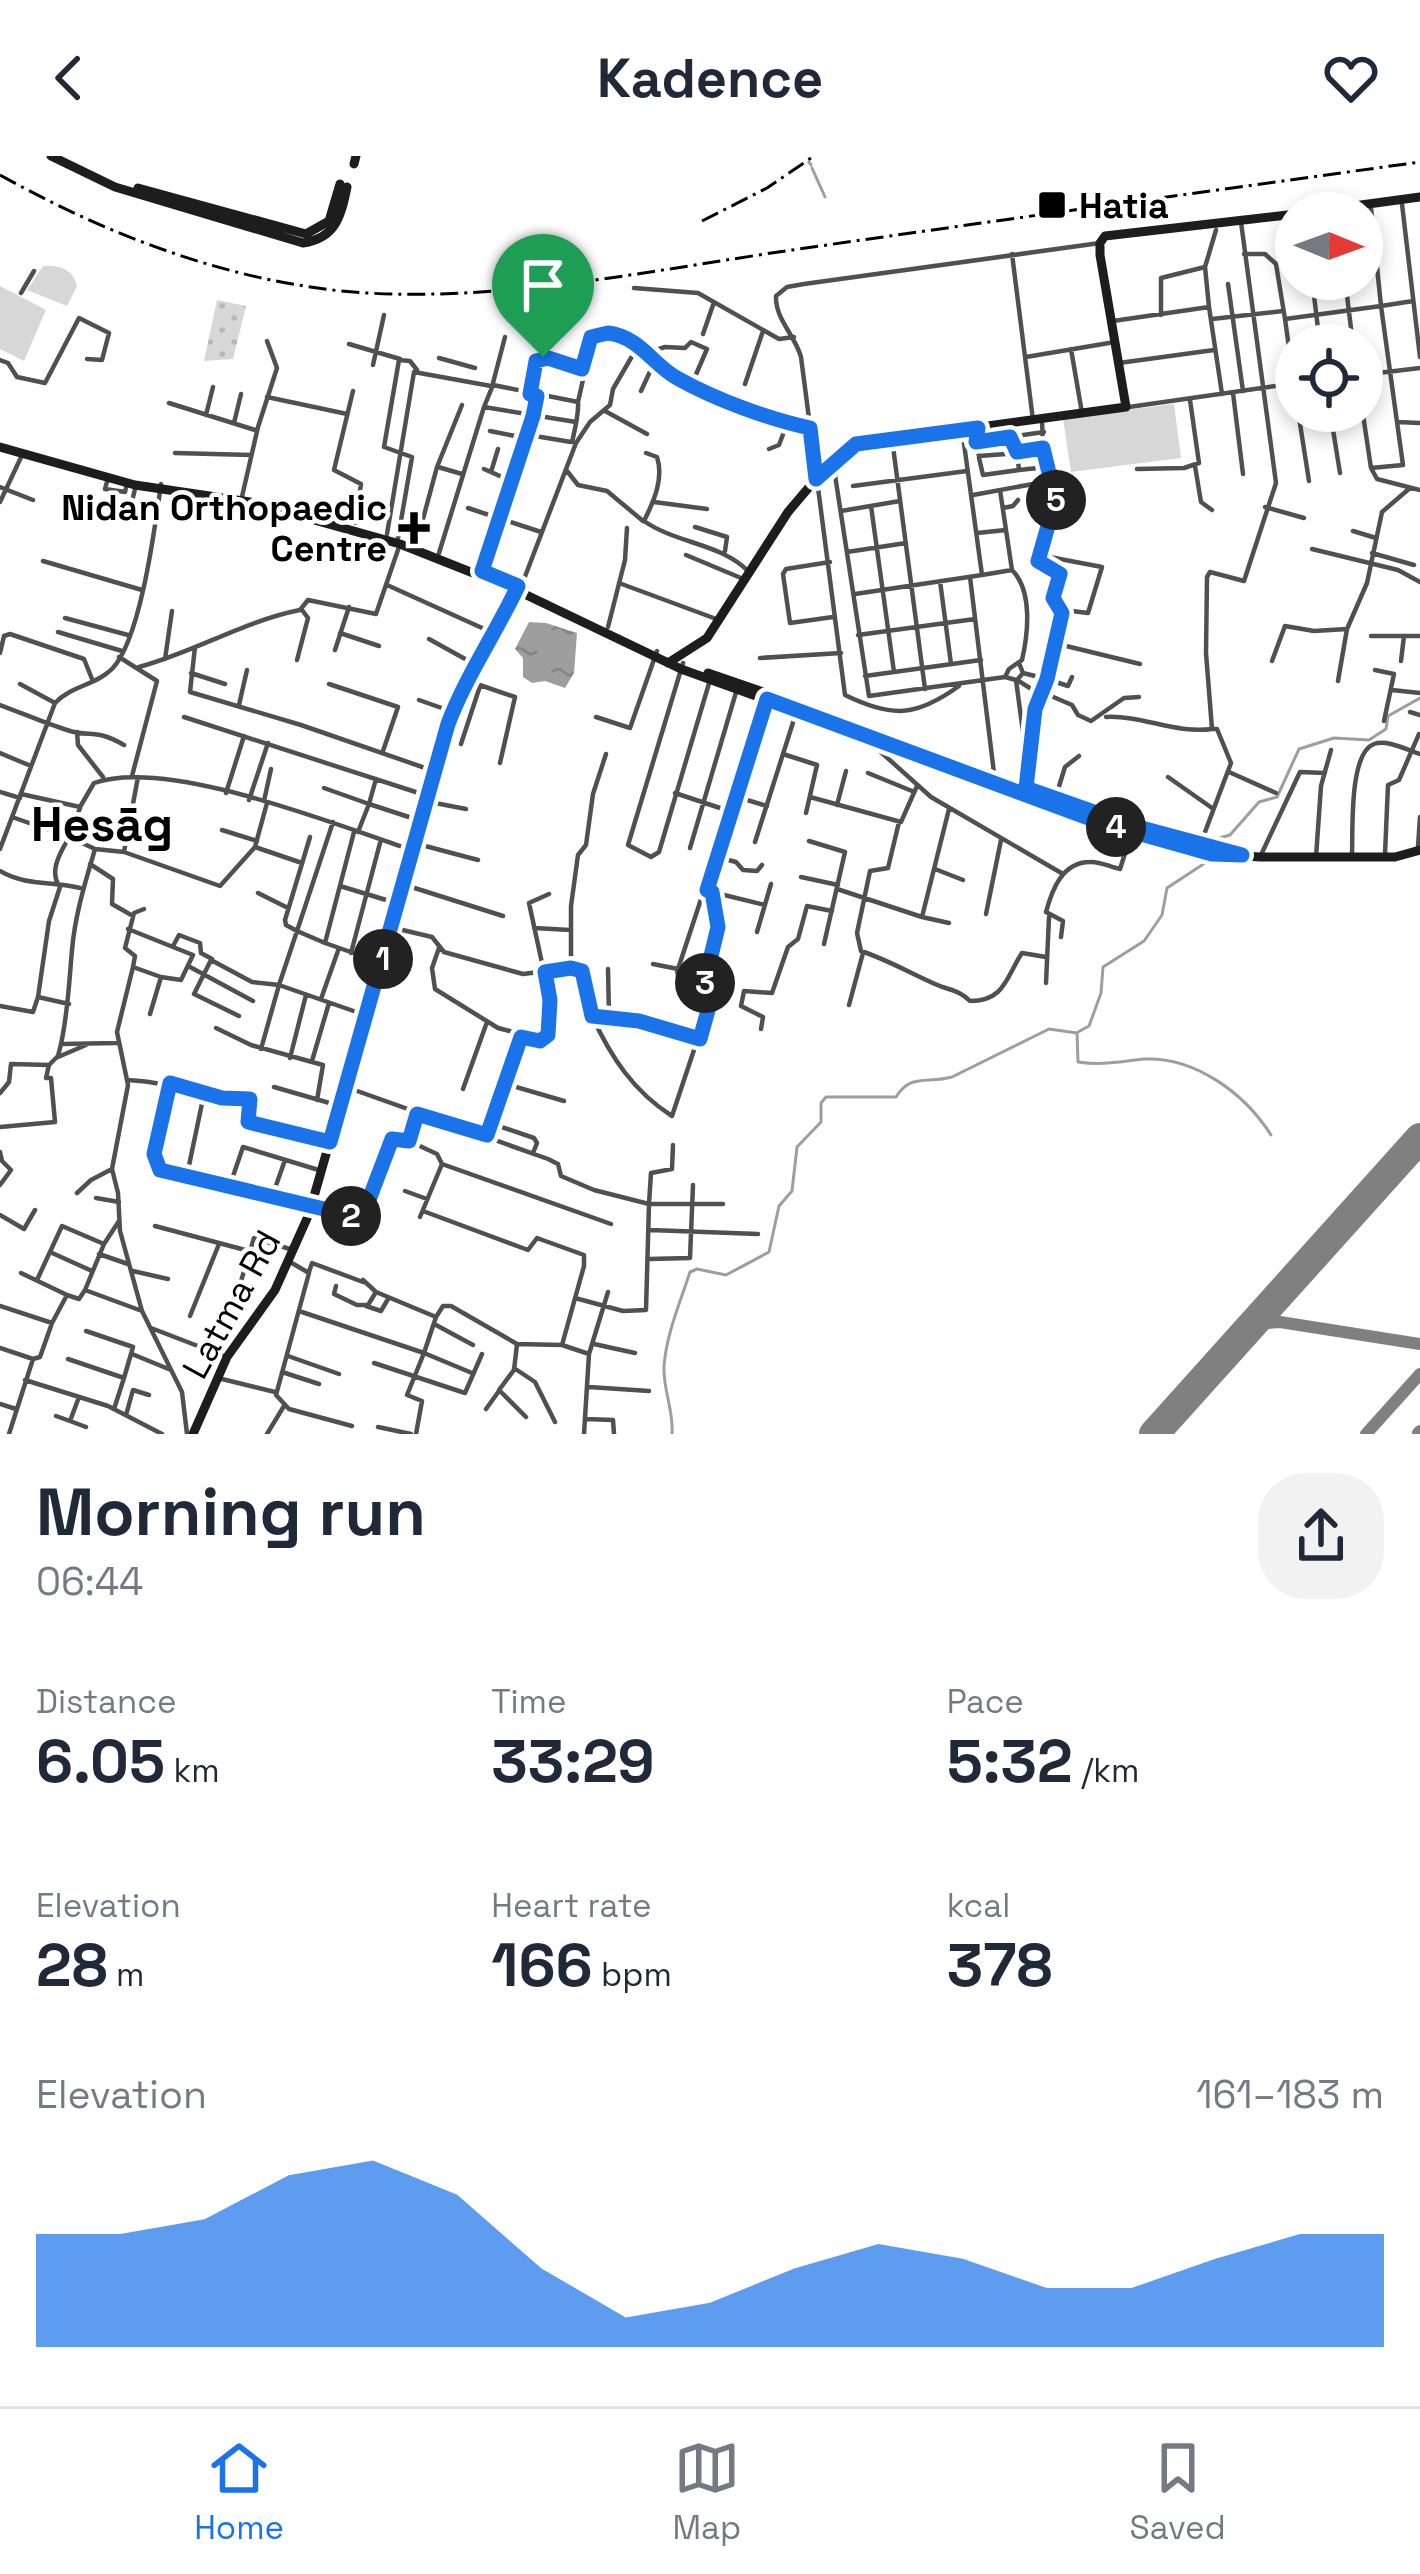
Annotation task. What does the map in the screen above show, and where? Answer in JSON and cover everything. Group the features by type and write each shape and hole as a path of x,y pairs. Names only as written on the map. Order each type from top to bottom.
{"street":[{"path":"51,156 127,191 303,242 324,238 341,214 344,186 329,221 314,232 298,234 128,185 62,156"},
{"path":"1383,206 1420,200"},
{"path":"1383,205 1420,200"},
{"path":"1402,204 1420,357"},
{"path":"1126,407 1102,264 1100,243 1105,236 1275,219"},
{"path":"1102,264 1107,242 1241,224"},
{"path":"1212,728 1206,653 1208,574 1244,580 1276,483 1241,224"},
{"path":"1216,230 1204,267 1222,394"},
{"path":"958,686 923,710 875,709 845,695 800,357 776,296 787,287 1100,243"},
{"path":"1012,254 1043,448 1049,473 1058,480 1039,555 1040,565 1060,574 1053,598 1061,610 1033,721 1026,788"},
{"path":"1244,254 1264,254 1275,263"},
{"path":"1409,267 1420,266"},
{"path":"1161,315 1160,278 1204,267"},
{"path":"21,292 34,271"},
{"path":"1228,284 1243,391"},
{"path":"634,288 689,290 779,339 794,337"},
{"path":"1282,300 1285,324"},
{"path":"1314,300 1317,324"},
{"path":"1347,300 1350,324"},
{"path":"1371,468 1403,465 1380,300"},
{"path":"1212,319 1316,315 1413,301"},
{"path":"703,334 713,304"},
{"path":"1113,321 1210,307"},
{"path":"373,365 384,315"},
{"path":"0,360 17,377 45,382 80,318 110,333 102,360 87,359"},
{"path":"745,384 763,331"},
{"path":"518,588 567,471 582,369 594,334 617,334 692,386 810,428"},
{"path":"439,553 505,337"},
{"path":"242,498 278,364 267,341"},
{"path":"648,352 685,348 691,342 706,349 692,386"},
{"path":"1026,357 1116,342"},
{"path":"350,344 410,361 417,370 578,402"},
{"path":"574,443 604,410 638,346"},
{"path":"1071,349 1082,413"},
{"path":"1119,363 1216,349"},
{"path":"439,358 476,368"},
{"path":"388,537 412,458 384,448 400,359"},
{"path":"482,571 533,416 538,359 582,369"},
{"path":"641,391 656,362"},
{"path":"458,379 461,364"},
{"path":"1383,371 1420,368"},
{"path":"140,667 273,615 302,609 308,600 376,614 387,585 388,537 417,370"},
{"path":"670,660 700,646 816,479 856,444 1275,386"},
{"path":"206,415 213,388"},
{"path":"353,391 334,472 361,484 355,523"},
{"path":"1233,393 1243,474"},
{"path":"234,423 241,394"},
{"path":"267,397 347,414"},
{"path":"1190,398 1201,502 1212,510"},
{"path":"169,403 257,430"},
{"path":"416,545 437,467 462,405"},
{"path":"484,406 576,422"},
{"path":"604,410 647,434"},
{"path":"769,449 778,445 788,421"},
{"path":"1397,422 1420,423"},
{"path":"1010,424 1018,470"},
{"path":"978,428 983,475 1048,466"},
{"path":"962,429 982,575"},
{"path":"490,431 574,443"},
{"path":"976,442 1044,432"},
{"path":"1302,432 1310,481"},
{"path":"1333,432 1340,472"},
{"path":"1366,432 1377,479 1420,490"},
{"path":"892,439 926,689"},
{"path":"0,444 131,484 242,498 355,523 608,627 656,654"},
{"path":"0,444 161,487"},
{"path":"979,456 1043,448"},
{"path":"498,449 487,471 511,481"},
{"path":"0,502 22,453"},
{"path":"176,453 251,455"},
{"path":"644,521 654,502 659,459 646,453"},
{"path":"833,462 869,696 1006,677 1047,679 1068,686 1072,677"},
{"path":"1137,469 1195,466"},
{"path":"437,467 461,474"},
{"path":"853,486 967,470"},
{"path":"567,471 578,485 608,490 644,521 683,541 725,553 746,576"},
{"path":"970,495 1044,482"},
{"path":"128,518 131,484"},
{"path":"0,849 55,704 65,693 112,669 120,654 142,590 161,487"},
{"path":"3,488 33,500"},
{"path":"1338,682 1347,628 1367,584 1384,508 1410,488"},
{"path":"1000,490 1012,570 1022,582 1028,626 1019,663 1026,755"},
{"path":"242,498 439,553 682,666 1132,832 1260,857 1384,858 1419,851 1420,817"},
{"path":"1003,508 1018,500"},
{"path":"842,511 900,501"},
{"path":"654,502 707,509"},
{"path":"871,506 894,672"},
{"path":"1265,507 1304,518"},
{"path":"468,508 541,532"},
{"path":"694,527 728,538 725,553"},
{"path":"608,627 627,528"},
{"path":"977,533 1006,530"},
{"path":"1353,531 1378,538"},
{"path":"847,552 906,543"},
{"path":"1312,549 1398,570 1420,582"},
{"path":"1372,553 1414,565"},
{"path":"686,555 746,576"},
{"path":"1039,555 1103,568 1087,615 1061,610"},
{"path":"43,561 142,590"},
{"path":"830,562 783,571 785,597 790,622 836,617"},
{"path":"853,594 1012,570"},
{"path":"970,577 993,778"},
{"path":"940,581 951,664"},
{"path":"620,583 718,620"},
{"path":"387,585 495,634"},
{"name":"Latma Rd","path":"190,1434 226,1357 270,1298 311,1206 433,770 453,712 518,588"},
{"path":"334,650 349,607"},
{"path":"297,660 308,618 302,609"},
{"path":"165,660 172,611"},
{"path":"65,618 128,635"},
{"path":"858,634 975,619"},
{"path":"1272,662 1286,626 1314,632 1347,628"},
{"path":"58,632 120,654 157,681 135,776 124,852"},
{"path":"340,633 379,646"},
{"path":"0,653 4,636 10,634 87,660 92,679"},
{"path":"1371,636 1420,636"},
{"path":"1401,661 1405,636"},
{"path":"429,639 478,666"},
{"path":"1056,643 1140,664"},
{"path":"698,672 700,646"},
{"path":"195,647 190,692 433,770"},
{"path":"760,658 841,653"},
{"path":"596,717 630,728 656,654"},
{"path":"865,676 981,660"},
{"path":"1006,677 1019,663"},
{"path":"682,666 628,846 653,857 710,680"},
{"path":"239,707 247,670"},
{"path":"1375,670 1394,674 1384,721"},
{"path":"698,672 861,733 1205,847"},
{"path":"191,673 225,684"},
{"path":"1019,678 1033,690 1042,689 1072,705 1087,720 1122,716 1164,728 1216,729 1230,757 1229,772 1212,808 1205,847"},
{"path":"468,681 515,697 500,763"},
{"path":"20,684 55,704"},
{"path":"328,684 398,707 382,753"},
{"path":"460,743 480,686"},
{"path":"690,848 737,689"},
{"path":"1392,690 1420,693"},
{"path":"1102,717 1124,698 1139,697"},
{"path":"390,927 432,937 440,948 524,974 571,968 583,972 592,1016 616,1065 671,1116 712,996 679,981 677,970 710,891 729,811 767,699"},
{"path":"419,700 453,712"},
{"path":"0,706 76,733 94,731 124,745"},
{"path":"755,842 797,710"},
{"path":"1410,712 1420,715"},
{"path":"184,717 466,809"},
{"path":"76,733 78,745 105,780"},
{"path":"861,733 915,789"},
{"path":"226,794 244,734"},
{"path":"1384,858 1388,785 1399,780 1416,753 1419,734"},
{"path":"249,800 268,742"},
{"path":"1352,859 1354,789 1363,752 1377,742 1416,753"},
{"path":"1316,859 1331,750"},
{"path":"0,753 31,766"},
{"path":"571,968 578,853 586,845 593,794 606,754"},
{"path":"782,754 817,765 806,813"},
{"path":"1054,799 1065,767 1079,756"},
{"path":"12,817 95,849 124,852 220,886 255,844 271,770"},
{"path":"837,805 846,771"},
{"path":"1229,772 1276,793"},
{"path":"1260,857 1300,772 1325,772"},
{"path":"868,773 915,789 1063,874"},
{"path":"0,1006 33,1012 58,884 56,867 88,789 105,780 135,776 226,794 305,811 381,840 478,860"},
{"path":"1168,777 1212,808"},
{"path":"325,943 356,831 376,779"},
{"path":"324,788 421,821"},
{"path":"849,1005 863,952 857,941 872,868 888,868 899,822 915,789"},
{"path":"0,792 80,808"},
{"path":"675,793 729,811"},
{"path":"734,796 767,806"},
{"path":"810,797 899,822"},
{"path":"922,917 950,809"},
{"path":"261,1048 333,822"},
{"path":"222,830 302,863"},
{"path":"1046,983 1046,909 1063,874 1088,862 1120,869 1132,832"},
{"path":"310,837 285,924 382,963"},
{"path":"986,914 1000,839"},
{"path":"351,953 381,840"},
{"path":"809,841 844,850 824,944"},
{"path":"58,1058 70,1004 72,948 82,888 95,849"},
{"path":"717,857 755,872 762,865"},
{"path":"90,865 113,879 112,904 133,916"},
{"path":"934,868 963,880"},
{"path":"0,871 18,882 82,888"},
{"path":"801,877 950,923"},
{"path":"402,884 503,916"},
{"path":"757,932 771,884"},
{"path":"340,886 396,903"},
{"path":"710,891 765,905"},
{"path":"703,989 718,927 710,891"},
{"path":"258,893 288,908"},
{"path":"440,948 432,968 434,987 487,1022 540,1041 548,1035 550,1000 530,900 548,894"},
{"path":"761,1029 763,1017 741,1006 744,991 772,993 788,947 798,939 807,906 832,911"},
{"path":"145,909 133,916 124,943 135,956 118,1024 117,1043 128,1080 112,1169 129,1267 142,1311 184,1400 190,1434"},
{"path":"1049,916 1063,921 1061,937"},
{"path":"534,928 571,930"},
{"path":"128,929 192,954 180,981 133,967"},
{"path":"173,946 179,935 200,943 201,953 249,981 280,986 366,1015"},
{"path":"320,1000 339,948"},
{"path":"863,952 887,959 935,985 960,990 970,1001 1004,989 1022,953 1046,957"},
{"path":"212,959 195,995 239,1016"},
{"path":"653,964 677,970"},
{"path":"190,967 253,1001"},
{"path":"608,969 609,1016"},
{"path":"150,1014 161,976"},
{"path":"290,1058 306,995"},
{"path":"38,997 70,1004"},
{"path":"312,1063 329,1003"},
{"path":"592,1016 700,1039"},
{"path":"463,1090 487,1022"},
{"path":"217,1028 261,1048 323,1066 317,1100"},
{"path":"487,1135 521,1037"},
{"path":"61,1044 117,1043"},
{"path":"0,1127 55,1122 51,1078 46,1078 49,1065 88,1044 83,1044"},
{"path":"0,1064 49,1065"},
{"path":"0,1093 9,1082 10,1064"},
{"path":"128,1080 250,1099 248,1122 330,1142"},
{"path":"170,1083 154,1162 163,1172 362,1218 392,1138 437,1154 442,1164 611,1224"},
{"path":"505,1084 564,1101"},
{"path":"274,1087 340,1106"},
{"path":"346,1088 533,1153 557,1163 561,1176 589,1188 650,1204 724,1204"},
{"path":"187,1175 203,1094"},
{"path":"409,1141 417,1114"},
{"path":"492,1124 534,1138 533,1153"},
{"path":"575,1298 603,1307 646,1310 651,1173 672,1169 674,1145"},
{"path":"230,1185 243,1147 322,1171"},
{"path":"0,1152 11,1170 0,1185"},
{"path":"273,1194 285,1159"},
{"path":"442,1164 422,1214 526,1249 536,1238 583,1254 586,1260 562,1345"},
{"path":"77,1193 112,1169"},
{"path":"648,1259 689,1259 693,1185"},
{"path":"405,1191 428,1199"},
{"path":"96,1198 119,1202"},
{"path":"0,1215 24,1229 35,1210"},
{"path":"21,1273 79,1299 119,1221"},
{"path":"37,1280 62,1226 104,1244"},
{"path":"155,1226 249,1251"},
{"path":"649,1230 758,1234"},
{"path":"226,1331 257,1237 309,1272"},
{"path":"190,1316 219,1244"},
{"path":"50,1252 92,1271"},
{"path":"99,1254 168,1279"},
{"path":"275,1393 312,1263 363,1281 473,1345"},
{"path":"336,1286 337,1296 381,1311 388,1297"},
{"path":"85,1290 142,1311"},
{"path":"366,1306 376,1292"},
{"path":"584,1434 590,1354 608,1292"},
{"path":"0,1348 40,1357 67,1295"},
{"path":"0,1306 52,1323"},
{"path":"378,1427 414,1434 422,1401 407,1395 443,1306 451,1306 517,1344 562,1345 590,1354"},
{"path":"299,1311 424,1352 474,1374"},
{"path":"151,1328 226,1357"},
{"path":"86,1330 131,1346 114,1409"},
{"path":"592,1343 635,1353"},
{"path":"486,1408 514,1368 517,1344"},
{"path":"132,1354 171,1370"},
{"path":"374,1363 465,1393 482,1354"},
{"path":"287,1356 340,1374"},
{"path":"9,1434 33,1359"},
{"path":"68,1359 124,1378"},
{"path":"514,1368 535,1382 555,1422"},
{"path":"282,1372 319,1384"},
{"path":"218,1378 275,1393 284,1406 352,1426"},
{"path":"26,1380 114,1409 162,1434"},
{"path":"588,1388 649,1391"},
{"path":"125,1415 134,1390 148,1396"},
{"path":"500,1391 526,1417"},
{"path":"70,1421 79,1396"},
{"path":"0,1404 16,1409"},
{"path":"267,1434 284,1406"},
{"path":"56,1416 86,1427"},
{"path":"586,1419 613,1420 614,1434"},
{"path":"133,1434 137,1423"}],"shaded area":[{"path":"43,266 64,269 75,280 77,286 67,306 27,290"},
{"path":"0,286 46,310 24,361 0,349"},
{"path":"217,300 246,306 233,359 204,361"},
{"path":"1174,404 1181,458 1071,472 1063,418"}],"water":[{"path":"529,622 577,633 574,673 565,688 523,677 523,658 515,649"}],"waterway":[{"path":"812,168 825,197"},
{"path":"1212,840 1230,835 1259,802 1277,797 1299,749 1334,738 1369,740 1386,729 1388,716 1420,698"},
{"path":"1078,1032 1089,1026 1101,993 1103,967 1144,941 1162,915 1167,888 1205,863 1208,855"},
{"path":"672,1434 665,1355 690,1272 726,1275 769,1252 779,1206 792,1191 797,1147 821,1122 821,1103 826,1097 896,1097 914,1082 952,1077 1049,1029 1077,1033"},
{"path":"1077,1033 1078,1062 1145,1059 1183,1064 1233,1092 1271,1135"}],"taxiway":[{"path":"1408,1151 1420,1151"},
{"path":"1254,1324 1280,1322 1420,1344"},
{"path":"1366,1434 1420,1374"}],"runway":[{"path":"1154,1434 1420,1138"}],"railway":[{"path":"702,221 767,188 814,156"},
{"path":"0,175 123,234 208,264 296,285 396,294 567,284 1420,162"}],"place":[{"name":"Hatia","path":"1052,205"},
{"name":"Nidan Orthopaedic Centre","path":"414,528"}],"district":[{"name":"Hesāg","path":"102,824"}],"route":[{"path":"594,334 624,337 647,350 666,372 699,391 810,428 816,479 856,444 938,432 978,428 976,442 1010,437 1017,452 1043,448 1049,473 1058,480 1058,491 1038,561 1060,574 1053,598 1062,613 1035,709 1026,788 1134,826 1242,855 1212,854 1102,823 767,699 707,890 712,892 718,927 703,989 712,996 700,1039 639,1021 592,1016 582,971 545,972 550,1000 548,1035 540,1041 521,1037 487,1135 417,1114 409,1141 392,1139 362,1218 163,1172 154,1154 170,1083 222,1098 250,1099 248,1122 330,1142 448,724 518,586 482,571 529,430 537,396 530,394 536,361 543,357 582,369 594,334"}]}
